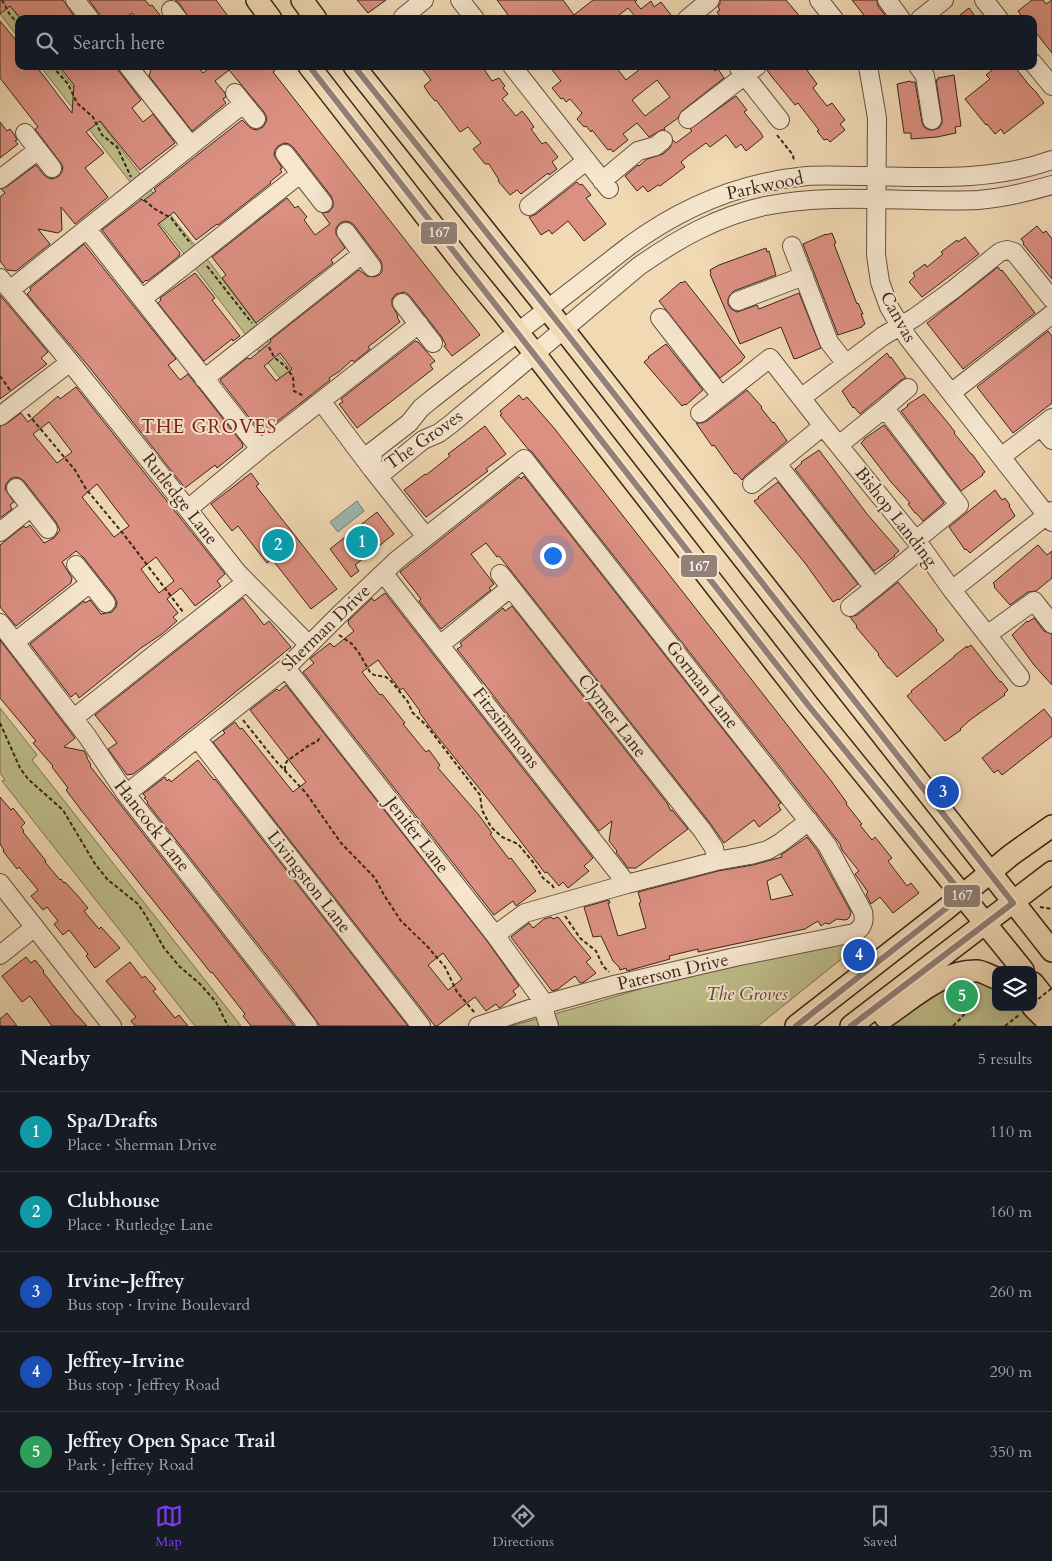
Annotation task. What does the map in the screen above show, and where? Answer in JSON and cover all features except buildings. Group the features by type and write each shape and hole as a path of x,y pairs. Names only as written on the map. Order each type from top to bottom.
{"main road":[{"path":"257,0 268,15"},
{"path":"302,0 313,15"},
{"path":"312,70 802,697 1019,966"},
{"path":"357,70 1052,951"},
{"path":"796,1026 989,873 1052,826"},
{"path":"852,1026 1052,872"},
{"path":"873,1026 934,984 952,974 979,971 992,976"},
{"path":"1037,988 1052,1007"},
{"path":"1024,1012 1052,1026"}],"street":[{"path":"403,15 424,0"},
{"path":"460,0 472,15"},
{"path":"692,12 710,0"},
{"path":"819,0 831,15"},
{"path":"887,0 899,15"},
{"path":"925,15 944,0"},
{"path":"984,0 996,15"},
{"path":"78,1 87,15"},
{"path":"1037,68 1052,86"},
{"path":"136,70 191,146"},
{"path":"515,70 605,185 638,151 656,146 664,140"},
{"path":"688,119 746,70"},
{"path":"748,70 780,120"},
{"name":"Canvas","path":"869,70 877,118 876,255 880,282 889,306 908,338 1001,457 1050,516"},
{"path":"921,70 925,76 932,120"},
{"path":"5,284 87,229 191,146 239,98 256,119"},
{"path":"25,133 52,168"},
{"path":"0,179 38,150"},
{"path":"285,154 323,203"},
{"name":"Parkwood","path":"518,332 652,229 689,208 730,192 769,181 835,175 949,178 978,176 1004,173 1052,160"},
{"path":"529,206 586,161"},
{"path":"142,299 300,174"},
{"name":"Parkwood","path":"564,330 639,266 667,246 701,227 736,214 765,206 818,200 980,200 1022,193 1052,185"},
{"path":"87,229 260,449"},
{"path":"204,379 260,334 367,260 346,232"},
{"path":"792,246 829,342 846,364"},
{"path":"801,398 884,336 954,290 1000,252 1007,250 1014,252 1052,299"},
{"path":"738,301 804,276"},
{"name":"Rutledge Lane","path":"5,284 246,582 309,645"},
{"path":"402,302 433,343"},
{"path":"951,394 1052,314"},
{"path":"660,318 721,396 700,413"},
{"path":"188,509 260,449 419,324"},
{"name":"The Groves","path":"518,332 421,408 409,422 373,451 372,469 385,471 423,440 451,424 564,330"},
{"name":"Bishop Landing","path":"721,396 770,358 919,544 952,590 1020,677"},
{"path":"0,416 70,362"},
{"path":"839,445 908,388"},
{"path":"321,401 426,537"},
{"path":"850,607 874,588 958,505 890,415 882,411"},
{"path":"752,484 823,426"},
{"path":"1001,457 1048,428"},
{"name":"Sherman Drive","path":"126,794 286,668 397,560 524,459"},
{"name":"Gorman Lane","path":"524,459 827,845 864,912 864,920"},
{"path":"777,464 874,588"},
{"path":"16,488 48,529"},
{"path":"0,532 30,508"},
{"path":"952,590 1050,516"},
{"path":"76,565 106,603"},
{"name":"Fitzsimmons","path":"384,574 628,884"},
{"name":"Clymer Lane","path":"440,645 505,581 702,830 714,848 716,861"},
{"path":"74,718 246,582"},
{"path":"15,642 90,583"},
{"path":"987,636 1034,601 1052,624"},
{"name":"Hancock Lane","path":"0,623 74,718 126,794 308,1026"},
{"name":"Jenifer Lane","path":"286,668 495,935 545,1004"},
{"name":"Livingston Lane","path":"196,738 421,1026"},
{"path":"495,935 525,913 716,861 768,850 809,821"},
{"path":"0,883 112,1026"},
{"name":"Paterson Drive","path":"480,1026 545,1004 614,985 854,932 862,926 864,920"},
{"path":"0,955 35,927"},
{"path":"545,1004 545,1014 549,1026"}],"path":[{"path":"2,0 15,20"},
{"path":"56,70 68,84 77,103 95,119 102,136 120,150 142,199 171,218 260,334 274,357 286,367 293,377 294,391 297,394 321,401"},
{"path":"780,120 774,132 793,155 796,178"},
{"path":"0,376 39,428 75,470 86,489 125,536 192,624"},
{"path":"328,626 352,644 360,653 370,672 374,675 386,677 408,702 412,712 427,726 480,795 482,810 487,821 502,837 518,844 543,878 552,884 563,912 574,930 584,943 596,951 603,966 612,976 614,985"},
{"path":"235,708 248,727 306,793 341,843 375,878 401,921 427,946 445,967 457,992 473,1010 480,1026"},
{"path":"0,723 20,768 28,779 64,810 95,864 108,880 138,904 164,948 179,966 200,984 216,1002 228,1026"},
{"path":"285,770 284,765 287,761 311,744 317,742 322,735 334,729"},
{"path":"1039,907 1052,909"},
{"path":"953,1026 967,1012 976,986"},
{"path":"1037,1001 1052,988"},
{"path":"1005,1026 1024,1012"}],"green space":[{"path":"0,0 6,0 17,15 15,15 15,33 0,14"},
{"path":"43,70 60,70 141,175 131,183"},
{"path":"150,189 196,247 185,255 139,198"},
{"path":"207,259 258,326 246,335 195,268"},
{"path":"267,340 312,397 302,406 257,349"},
{"path":"0,708 37,755 32,760 241,1026 195,1026 2,781 5,780 0,773"},
{"name":"The Groves","path":"860,937 865,940 758,1026 511,1026 678,977"},
{"path":"960,977 992,983 992,1011 1025,1011 1037,1026 889,1026"}],"water":[{"path":"357,501 364,511 338,532 330,522"}],"transit line":[{"name":"167","path":"312,70 808,705 963,895 796,1026"},
{"name":"167","path":"357,70 564,330 1013,903 851,1026"}],"place":[{"name":"Spa/Drafts","path":"362,542"},
{"name":"Clubhouse","path":"278,545"},
{"name":"Irvine-Jeffrey","path":"943,792"},
{"name":"Jeffrey-Irvine","path":"859,955"},
{"name":"Jeffrey Open Space Trail","path":"962,996"}],"district":[{"name":"THE GROVES","path":"209,427"}]}
